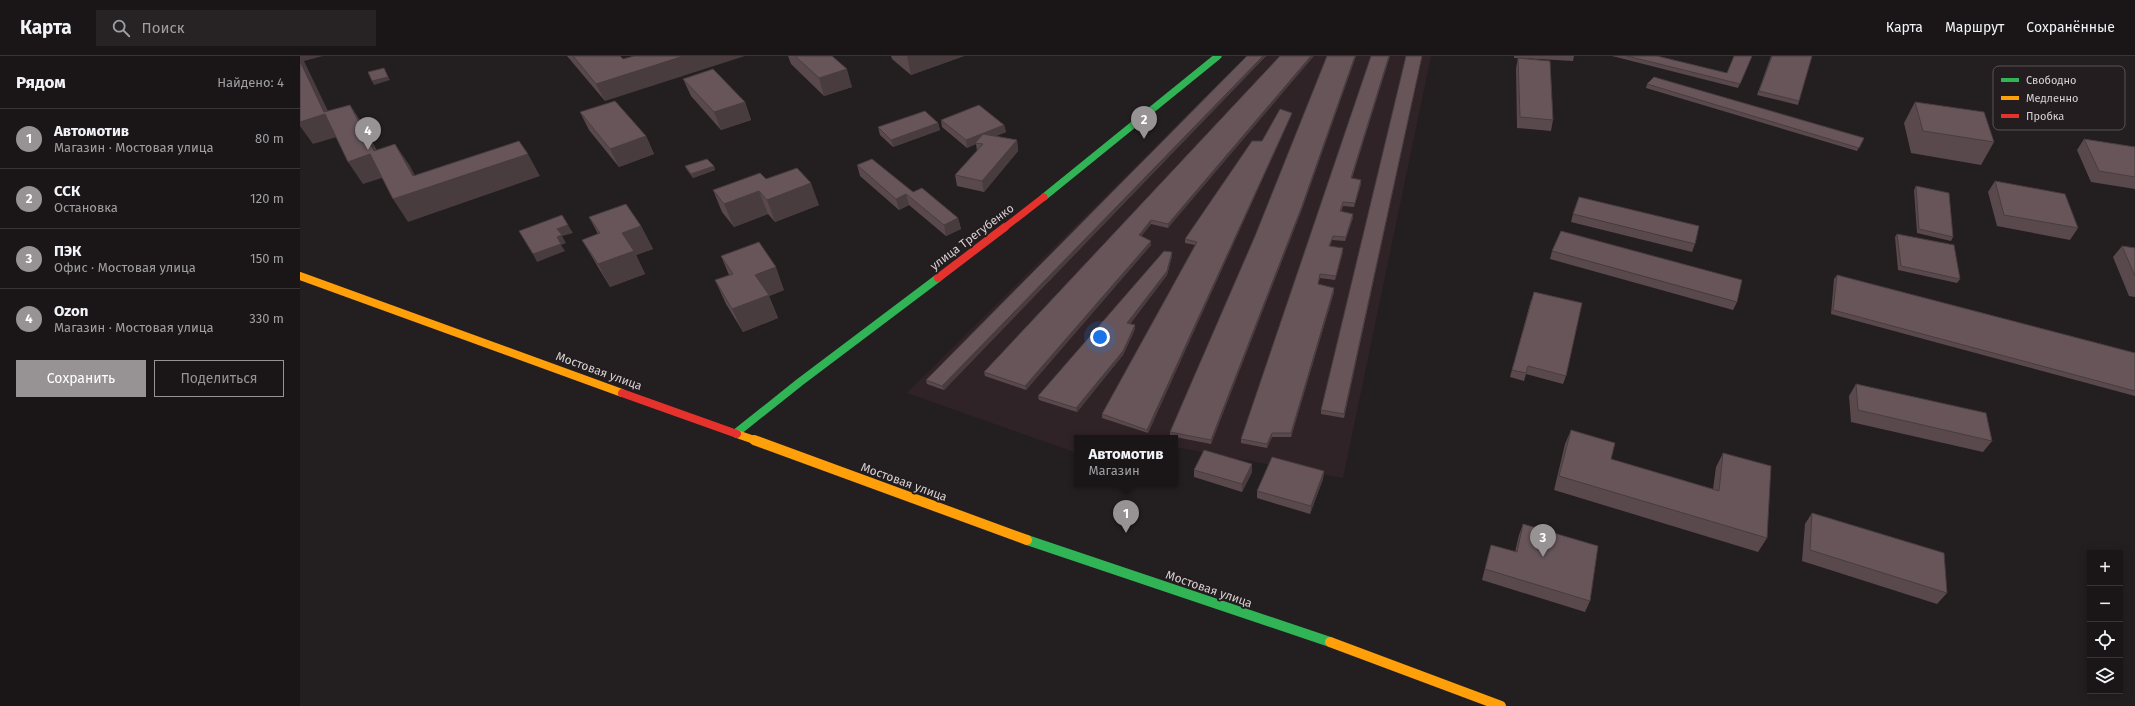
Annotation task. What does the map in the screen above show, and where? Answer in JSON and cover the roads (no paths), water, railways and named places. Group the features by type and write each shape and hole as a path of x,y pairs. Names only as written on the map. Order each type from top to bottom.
{"main road":[{"name":"улица Трегубенко","path":"736,433 780,396 997,234 1100,154 1218,56"},
{"name":"Мостовая улица","path":"300,276 1030,541 1353,650 1501,706"}],"place":[{"name":"ССК","path":"1144,139"},
{"name":"Ozon","path":"368,150"},
{"name":"Автомотив","path":"1126,533"},
{"name":"ПЭК","path":"1543,557"}]}
